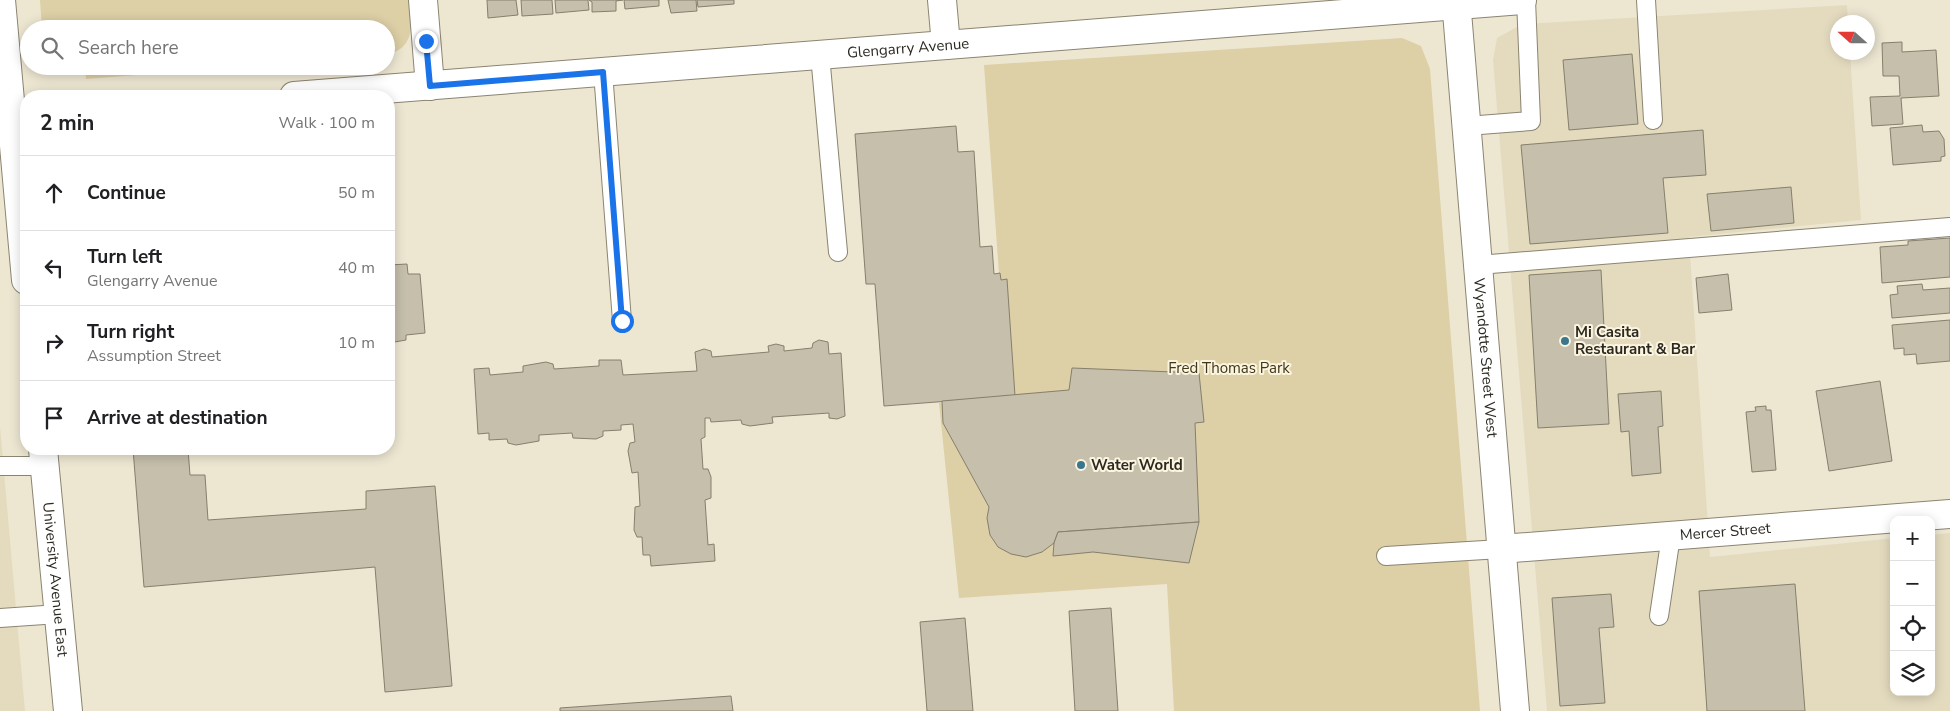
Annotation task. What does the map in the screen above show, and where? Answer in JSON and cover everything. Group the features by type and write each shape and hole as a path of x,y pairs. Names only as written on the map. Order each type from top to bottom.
{"main road":[{"path":"1,0 20,211"},
{"path":"423,0 430,86"},
{"path":"942,0 946,45"},
{"name":"Glengarry Avenue","path":"376,90 1456,3 1522,0"},
{"name":"Wyandotte Street West","path":"1456,3 1514,711"},
{"name":"University Avenue East","path":"44,458 68,711"},
{"name":"Mercer Street","path":"1928,516 1950,514"},
{"name":"Mercer Street","path":"1501,549 1890,519"}],"lane":[{"path":"1467,126 1531,121 1526,0"},
{"path":"1646,0 1653,120"},
{"path":"820,55 838,252"},
{"path":"603,72 622,321"},
{"path":"1478,265 1950,227"},
{"path":"0,466 44,458"},
{"path":"1659,616 1671,536"},
{"path":"1386,556 1501,549"},
{"path":"0,618 58,614"}],"shaded area":[{"path":"1847,5 1848,15 1830,15 1830,60 1850,60 1861,220 1689,237 1710,557 1890,538 1890,696 1935,696 1935,535 1950,533 1950,711 1547,711 1493,60 1497,38 1522,24"},
{"path":"0,426 25,711 0,711"}],"green space":[{"path":"40,0 409,0 411,26 407,41 403,47 395,51 395,20 41,20"},
{"name":"Fred Thomas Park","path":"1402,38 1421,46 1430,69 1480,711 1174,711 1167,584 959,598 939,403 1008,399 984,65"},
{"path":"86,75 137,75 86,79"}],"building":[{"path":"487,0 516,0 518,15 488,18"},
{"path":"521,0 552,0 553,14 522,16"},
{"path":"555,0 588,0 589,10 556,13"},
{"path":"589,0 623,0 616,1 616,11 592,12 592,2"},
{"path":"624,0 659,0 659,6 625,9"},
{"path":"668,0 696,0 697,11 671,13"},
{"path":"697,0 734,0 734,4 698,7"},
{"path":"1902,42 1902,52 1936,50 1939,96 1901,98 1903,124 1872,126 1870,97 1900,96 1899,76 1883,76 1882,43"},
{"path":"1632,54 1638,124 1569,130 1563,60"},
{"path":"1922,125 1923,132 1939,131 1944,139 1945,156 1941,157 1941,161 1893,165 1890,128"},
{"path":"956,126 958,152 974,151 980,247 992,246 994,274 1000,273 1001,280 1007,279 1015,396 884,406 875,284 866,284 855,134"},
{"path":"1703,130 1706,175 1663,178 1668,233 1530,244 1521,145"},
{"path":"1791,187 1794,223 1711,231 1707,194"},
{"path":"1950,238 1950,277 1882,283 1880,247 1908,245 1908,241"},
{"path":"407,264 408,274 420,274 425,333 406,335 406,340 395,342 395,265"},
{"path":"1601,270 1609,424 1538,428 1529,275"},
{"path":"1728,274 1732,310 1699,313 1696,278"},
{"path":"1922,284 1923,290 1950,288 1950,313 1892,318 1890,295 1898,294 1897,286"},
{"path":"1950,320 1950,361 1917,364 1916,354 1904,355 1904,348 1894,349 1892,325"},
{"path":"819,340 828,342 829,354 841,353 845,416 837,419 829,418 829,413 772,417 773,423 750,426 742,424 741,420 711,422 710,418 705,418 705,437 701,439 703,469 708,469 711,477 711,498 705,500 708,545 714,544 715,561 651,566 650,555 643,555 642,537 637,537 634,530 635,507 640,506 638,472 632,473 628,451 630,443 635,442 633,424 621,425 621,430 603,431 603,436 596,439 573,438 572,433 539,435 539,441 516,445 508,443 507,439 489,440 489,433 478,434 474,369 489,368 490,375 523,372 523,366 546,362 553,364 554,369 599,366 599,360 621,360 623,375 697,371 695,352 704,349 711,351 712,357 769,352 768,346 776,344 784,346 784,351 812,348 813,343"},
{"name":"Water World","path":"1072,368 1199,373 1204,422 1195,423 1199,522 1058,532 1054,543 1042,552 1026,557 1011,554 998,547 990,535 987,518 989,507 943,423 942,401 1069,390"},
{"path":"1880,381 1892,461 1829,471 1816,391"},
{"path":"1661,391 1663,426 1658,427 1661,473 1632,476 1629,431 1621,432 1618,394"},
{"path":"1766,406 1766,410 1771,410 1776,470 1752,472 1746,412 1756,411 1755,407"},
{"path":"133,455 188,455 190,475 205,475 208,520 366,509 366,491 435,486 452,686 385,692 375,567 144,587"},
{"path":"1199,522 1189,563 1093,552 1053,556 1054,543 1058,532"},
{"path":"1795,584 1805,711 1707,711 1699,591"},
{"path":"1611,594 1614,627 1599,628 1605,703 1560,706 1552,598"},
{"path":"1111,608 1118,711 1075,711 1069,611"},
{"path":"965,618 973,711 927,711 920,622"},
{"path":"731,696 733,711 560,711 560,708"}],"place":[{"name":"Mi Casita Restaurant & Bar","path":"1565,341"},
{"name":"Water World","path":"1081,465"}],"route":[{"path":"426,41 430,86 603,72 622,321"}]}
